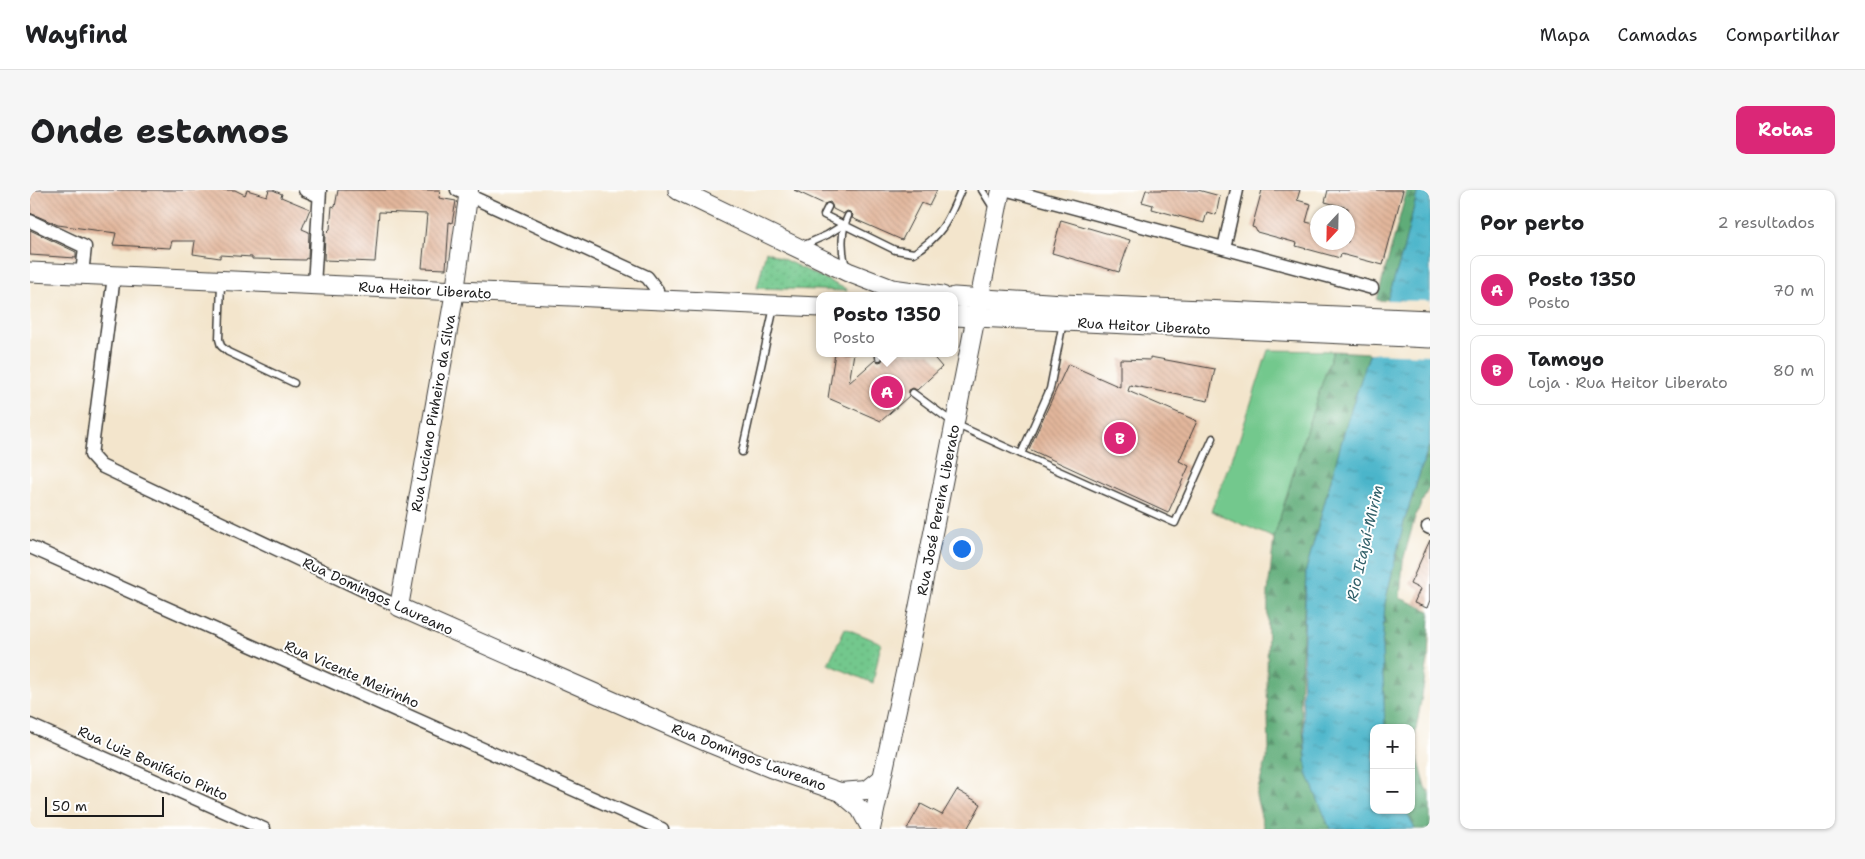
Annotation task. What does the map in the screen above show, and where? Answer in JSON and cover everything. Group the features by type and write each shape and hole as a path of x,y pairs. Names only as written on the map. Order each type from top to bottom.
{"main road":[{"path":"678,190 848,272 892,289 913,292"},
{"name":"Rua José Pereira Liberato","path":"871,829 911,644 1001,190"},
{"name":"Rua Luciano Pinheiro da Silva","path":"399,607 455,291 465,192"},
{"name":"Rua Heitor Liberato","path":"30,272 816,308"},
{"name":"Rua Heitor Liberato","path":"958,296 1335,325"},
{"name":"Rua Heitor Liberato","path":"958,316 1063,322 1335,325"},
{"path":"1335,325 1430,320"},
{"path":"1335,325 1430,338"},
{"name":"Rua Domingos Laureano","path":"399,607 711,744 770,768 840,792 860,809 871,829"},
{"name":"Rua Domingos Laureano","path":"840,792 867,790 882,778"}],"street":[{"path":"305,190 319,193 314,285"},
{"path":"1008,190 1372,288"},
{"path":"1224,248 1237,190"},
{"path":"465,192 647,277 657,290 658,300"},
{"path":"30,221 85,247 82,274"},
{"name":"Rua Domingos Laureano","path":"114,276 90,455 101,466 399,607"},
{"name":"Rua Vicente Meirinho","path":"30,547 662,829"},
{"name":"Rua Luiz Bonifácio Pinto","path":"30,725 264,829"}],"lane":[{"path":"828,206 824,215 895,250 914,253 940,233 961,190"},
{"path":"982,190 997,212"},
{"path":"848,216 843,225 842,254 848,272"},
{"path":"798,248 828,235 843,225"},
{"path":"221,280 219,339 221,346 228,352 294,383"},
{"path":"742,452 774,306"},
{"path":"1021,454 1050,389 1063,322"},
{"path":"912,394 955,424 1175,523 1213,438"}],"green space":[{"path":"1407,190 1418,190 1402,255 1388,301 1377,300"},
{"path":"766,251 846,289 847,291 757,288"},
{"path":"1268,350 1333,351 1305,434 1274,538 1211,511 1239,440"},
{"path":"1333,351 1370,353 1347,422 1306,570 1300,698 1307,773 1331,829 1264,829 1256,796 1269,750 1267,687 1268,592 1274,538 1305,434"},
{"path":"1430,442 1430,485 1415,517 1403,561 1400,598 1430,611 1428,660 1415,736 1415,724 1385,724 1382,649 1385,603 1404,522"},
{"path":"845,628 881,643 873,683 828,664"},
{"path":"1415,736 1417,754 1426,788 1430,794 1430,829 1415,829 1407,814 1415,814"}],"water":[{"name":"Rio Itajaí-Mirim","path":"1418,190 1430,190 1430,442 1404,522 1385,603 1382,649 1385,724 1370,724 1370,814 1407,814 1415,829 1330,829 1307,773 1302,698 1306,570 1347,422 1402,255"}],"pier":[{"path":"1385,300 1430,301 1430,355 1368,353"}],"building":[{"path":"30,190 235,190 245,195 247,190 267,196 269,190 273,190 282,194 281,197 310,209 302,229 309,232 308,259 252,259 252,257 220,255 220,258 193,254 195,241 172,241 170,248 113,245 116,233 58,225 30,213"},
{"path":"338,190 440,190 439,198 456,201 452,223 449,222 446,269 422,268 427,214 379,212 375,262 324,260 325,234 330,229 332,206 335,207"},
{"path":"794,190 937,190 929,206 921,203 902,240 852,218 853,215 850,212 847,211 843,214 833,209 830,202 824,204"},
{"path":"1146,190 1198,190 1220,196 1216,215 1207,212 1204,223 1152,209 1153,205 1142,202"},
{"path":"1262,190 1300,190 1297,200 1311,204 1306,222 1310,223 1310,250 1296,246 1297,243 1257,232 1252,227"},
{"path":"1328,190 1403,190 1383,265 1341,254 1340,258 1311,250 1355,250 1355,205 1336,205 1325,202"},
{"path":"1061,220 1130,240 1119,272 1052,253"},
{"path":"30,230 76,252 76,258 30,255"},
{"path":"834,357 853,357 849,383 875,360 882,361 883,357 933,357 942,367 917,390 913,388 909,390 909,396 881,421 828,398"},
{"path":"1150,357 1215,369 1208,401 1130,385 1128,391 1197,421 1179,461 1189,466 1168,513 1029,449 1068,364 1120,387 1120,359 1150,360"},
{"path":"1430,540 1430,600 1427,608 1414,603 1420,589 1410,584"},
{"path":"957,790 981,804 967,829 907,829 921,804 942,815"}],"place":[{"name":"Posto 1350","path":"887,392"},
{"name":"Tamoyo","path":"1120,438"}]}
